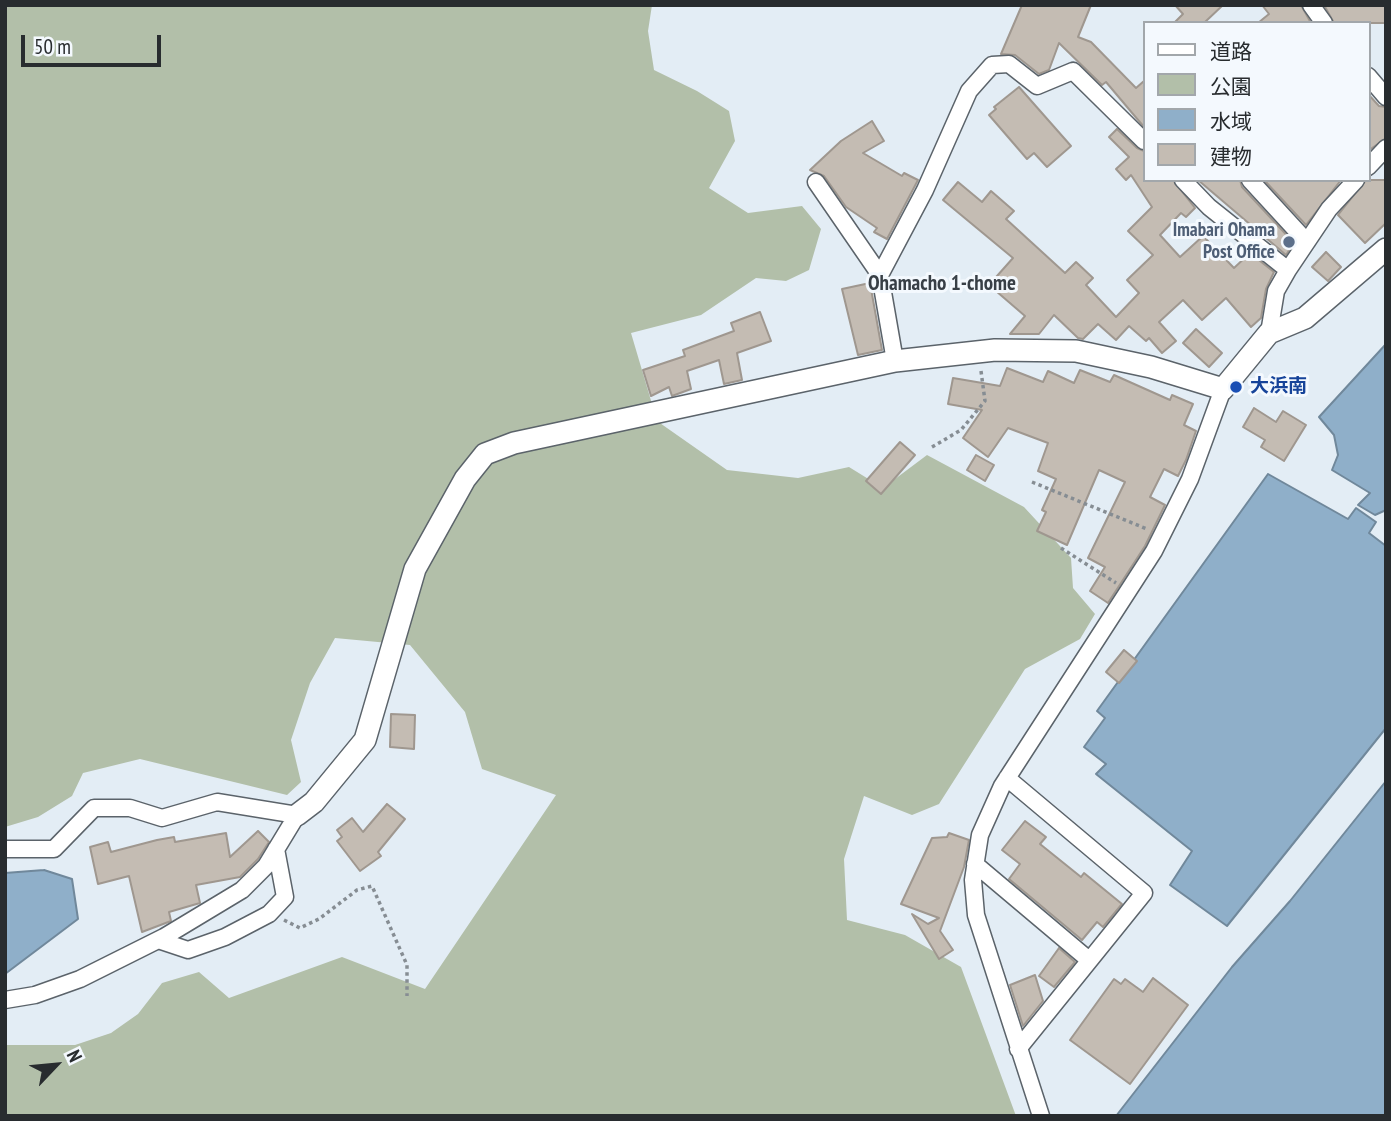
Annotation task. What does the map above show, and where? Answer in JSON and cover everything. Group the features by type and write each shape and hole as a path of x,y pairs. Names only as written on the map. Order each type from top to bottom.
{"street":[{"path":"1311,5 1323,21"},
{"path":"880,275 925,190 969,91 992,65 1009,64 1037,86 1073,71 1142,139"},
{"path":"1370,78 1386,97"},
{"path":"1370,164 1386,148"},
{"path":"816,181 880,275 895,361"},
{"path":"1184,182 1209,207 1288,270"},
{"path":"1252,182 1307,242"},
{"path":"1269,333 1276,291 1329,209 1354,182"},
{"path":"1041,1116 976,915 973,880 980,835 1007,778 1129,591 1161,536 1190,479 1223,389 1269,333 1305,318 1386,249"},
{"path":"5,999 35,995 80,979 158,940 242,890 266,866 297,815 314,802 365,740 415,569 466,480 485,454 514,443 895,361 979,352 1076,351 1151,367 1223,389"},
{"path":"1007,778 1144,893 1018,1049"},
{"path":"5,849 54,849 94,808 130,808 162,818 217,802 297,815"},
{"path":"158,940 188,950 225,937 269,914 285,897 276,849"},
{"path":"975,864 1090,960"}],"path":[{"path":"932,447 961,429 985,401 979,352"},
{"path":"1032,482 1161,536"},
{"path":"1061,548 1129,591"},
{"path":"269,914 300,928 319,919 357,890 372,886 407,965 407,996"}],"green space":[{"path":"5,5 652,5 648,31 654,70 697,91 729,111 735,141 709,188 748,213 802,206 821,229 809,270 786,281 756,278 701,315 631,333 657,421 727,470 798,478 849,467 883,488 927,455 1024,507 1071,558 1073,588 1095,614 1080,639 1025,669 939,804 912,815 864,796 844,859 847,920 905,935 961,967 1016,1116 5,1116 5,1045 75,1045 111,1033 138,1014 162,983 199,972 229,998 342,957 425,989 556,795 482,769 465,712 410,645 335,638 310,683 291,740 301,782 287,795 140,759 83,773 72,796 38,817 5,827"}],"water":[{"path":"1386,344 1386,510 1375,515 1358,505 1370,493 1332,470 1338,455 1334,435 1319,417"},
{"path":"1268,474 1348,519 1356,508 1376,522 1369,533 1386,546 1386,728 1227,926 1170,885 1192,851 1096,774 1106,764 1084,747 1105,718 1097,711"},
{"path":"1386,781 1386,1116 1116,1116 1232,967 1290,901"},
{"path":"44,870 72,879 78,919 5,974 5,873"}],"building":[{"path":"1022,5 1091,5 1078,37 1091,42 1136,88 1142,83 1142,125 1106,82 1102,85 1059,43 1049,70 1039,74 1015,55 1001,54"},
{"path":"1175,5 1223,5 1206,21 1176,21 1183,14"},
{"path":"1262,5 1301,5 1310,21 1260,21 1269,14"},
{"path":"1324,5 1386,5 1386,23 1333,21"},
{"path":"1019,87 1071,146 1047,167 1034,153 1027,159 989,115 996,109 994,107"},
{"path":"1370,96 1379,106 1386,107 1386,138 1370,150"},
{"path":"872,121 884,141 863,153 902,176 904,173 918,180 887,239 874,232 877,228 846,207 824,176 810,170 841,141"},
{"path":"1117,129 1142,150 1142,182 1175,182 1195,208 1186,217 1181,213 1160,235 1180,257 1203,236 1234,268 1250,253 1274,272 1266,289 1261,318 1251,327 1226,298 1202,320 1183,300 1159,322 1176,341 1162,353 1149,338 1146,341 1129,326 1116,340 1098,324 1083,339 1078,338 1054,315 1039,334 1010,334 1025,316 989,285 1013,258 943,200 958,182 982,202 991,191 1014,211 1006,219 1065,273 1076,262 1093,278 1086,285 1116,317 1139,293 1127,280 1153,255 1128,231 1152,207 1131,175 1126,180 1116,169 1129,157 1109,137"},
{"path":"1386,180 1386,223 1365,243 1338,215 1364,182"},
{"path":"1200,182 1241,182 1242,187 1294,243 1286,255"},
{"path":"1266,182 1339,182 1306,225"},
{"path":"1326,252 1341,267 1328,281 1312,267"},
{"path":"870,283 882,350 858,355 842,289"},
{"path":"760,312 771,341 737,353 742,380 724,384 719,360 687,371 691,389 672,396 669,387 651,396 643,370 685,356 683,350 734,331 731,323"},
{"path":"1196,329 1222,353 1209,367 1183,343"},
{"path":"1007,368 1043,382 1048,371 1074,383 1080,370 1110,382 1114,375 1170,400 1172,395 1193,404 1184,425 1196,431 1186,460 1178,476 1164,469 1150,497 1165,505 1145,546 1108,603 1090,591 1105,567 1088,558 1125,482 1099,470 1067,545 1037,531 1046,512 1042,510 1056,479 1038,471 1048,443 1008,428 988,457 963,438 982,410 948,404 953,378 1000,386"},
{"path":"1254,408 1276,422 1283,411 1306,425 1284,461 1261,447 1265,440 1243,427"},
{"path":"900,442 915,455 881,494 866,481"},
{"path":"976,455 994,465 985,481 967,470"},
{"path":"1124,650 1137,661 1119,683 1106,672"},
{"path":"391,714 415,715 414,749 390,747"},
{"path":"387,804 405,819 378,852 381,856 360,871 337,841 342,837 337,830 352,818 363,832"},
{"path":"1025,821 1046,837 1040,844 1081,877 1084,873 1122,904 1103,927 1097,922 1082,940 1009,879 1020,864 1002,850"},
{"path":"258,831 269,842 258,859 240,877 196,885 200,903 169,912 171,921 142,932 129,876 98,884 90,847 108,842 111,852 174,837 175,842 226,833 230,857"},
{"path":"949,833 969,840 964,867 940,931 953,950 939,959 912,914 928,924 939,918 901,904 932,838 947,837"},
{"path":"1059,948 1075,962 1054,987 1039,976"},
{"path":"1035,975 1043,1001 1023,1026 1010,985"},
{"path":"1153,978 1188,1005 1130,1084 1070,1040 1114,979 1121,984 1125,979 1143,992"}],"place":[{"name":"Imabari Ohama Post Office","path":"1289,242"},
{"name":"大浜南","path":"1236,387"}],"district":[{"name":"Ohamacho 1-chome","path":"942,284"}]}
